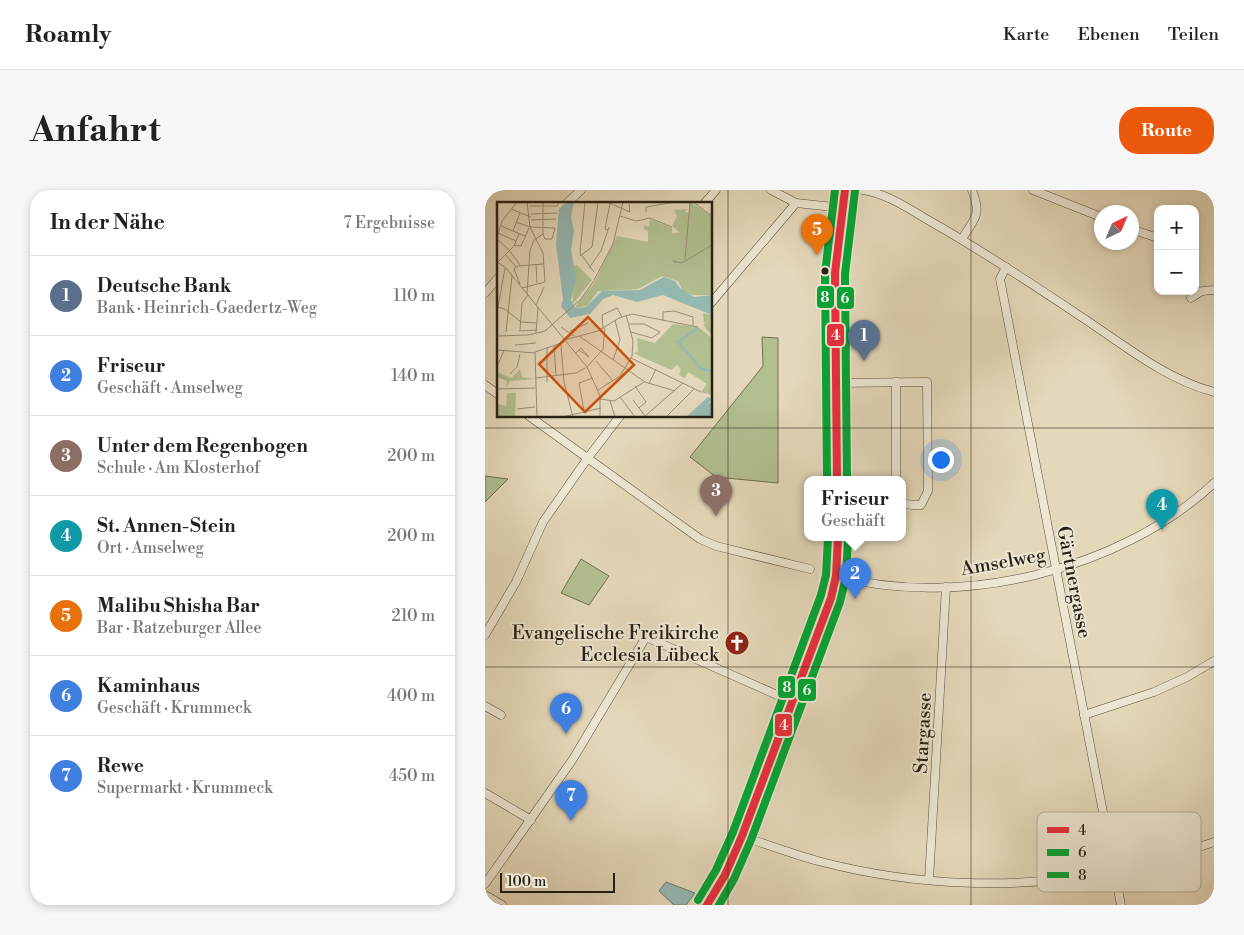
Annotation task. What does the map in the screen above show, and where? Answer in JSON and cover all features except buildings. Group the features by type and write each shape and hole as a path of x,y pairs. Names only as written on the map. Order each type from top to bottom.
{"main road":[{"path":"837,476 835,273 845,190"},
{"path":"707,905 725,875 742,836 831,598 838,541"}],"street":[{"path":"568,202 581,190"},
{"path":"706,202 716,190"},
{"path":"771,190 796,203 843,208"},
{"path":"863,190 887,197 962,239 1143,358 1183,381 1214,392"},
{"path":"962,239 977,214 978,208 972,190"},
{"path":"1033,190 1094,214"},
{"path":"713,301 796,203"},
{"path":"1139,232 1154,237"},
{"name":"Gärtnergasse","path":"1006,267 1000,279 1103,812"},
{"path":"485,293 497,279"},
{"path":"1191,298 1202,291 1214,290"},
{"path":"896,382 896,476"},
{"path":"835,383 927,382 928,491 921,504 906,504"},
{"path":"485,385 497,394"},
{"path":"532,418 587,459 708,542 810,569"},
{"path":"485,635 516,582 543,522 618,418"},
{"name":"Amselweg","path":"835,576 860,582 906,588 946,587 997,583 1055,569 1090,559 1123,545 1167,519 1214,483"},
{"name":"Stargasse","path":"929,880 946,587"},
{"path":"485,884 577,754 646,637 793,702"},
{"path":"1084,715 1154,692 1187,677 1214,661"},
{"path":"485,706 501,715"},
{"path":"485,793 531,820"},
{"path":"742,836 823,862 876,873 929,880 975,883 1037,881"},
{"path":"1201,847 1214,842"},
{"name":"Gärtnergasse","path":"1119,892 1121,905"},
{"path":"485,895 502,905"}],"green space":[{"path":"762,337 778,338 778,483 716,477 690,457 763,366"},
{"path":"485,476 508,479 485,502"},
{"path":"581,559 609,576 589,605 561,593"}],"water":[{"path":"666,882 695,893 686,905 674,905 659,891"}],"transit line":[{"name":"8","path":"827,476 825,273 835,190"},
{"name":"4","path":"837,476 835,273 845,190"},
{"name":"6","path":"847,476 845,274 855,191"},
{"name":"8","path":"698,900 716,870 733,832 821,595 826,575 828,541"},
{"name":"4","path":"707,905 725,875 742,836 831,598 836,576 838,541"},
{"name":"6","path":"719,905 734,879 751,840 840,602 846,577 848,541"}],"place":[{"name":"Malibu Shisha Bar","path":"817,255"},
{"name":"Deutsche Bank","path":"864,361"},
{"name":"Unter dem Regenbogen","path":"716,516"},
{"name":"St. Annen-Stein","path":"1162,530"},
{"name":"Friseur","path":"855,599"},
{"name":"Evangelische Freikirche Ecclesia Lübeck","path":"737,643"},
{"name":"Kaminhaus","path":"566,734"},
{"name":"Rewe","path":"571,821"}]}
